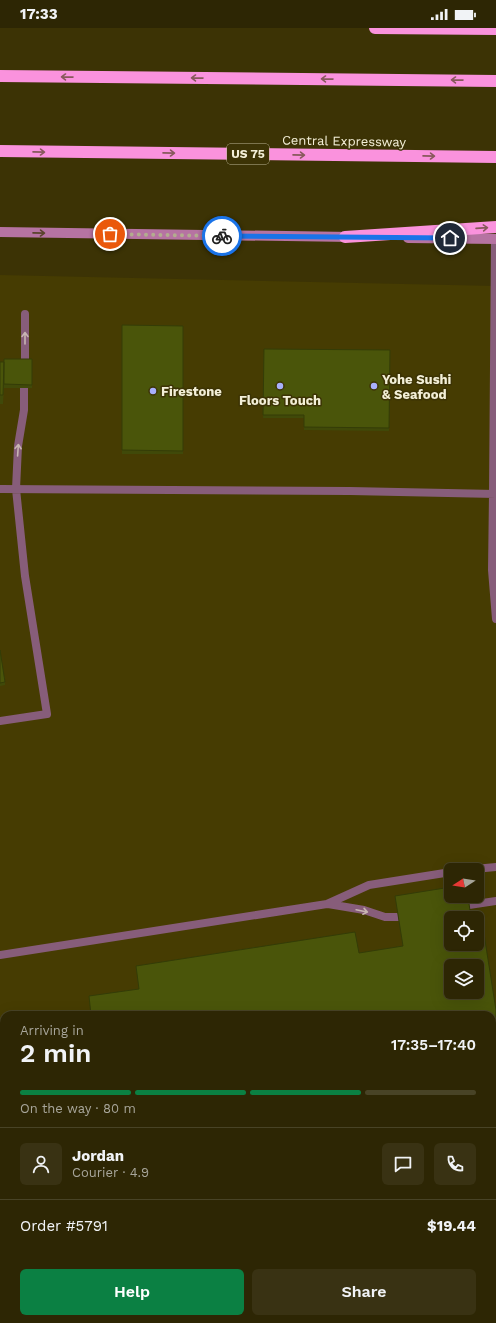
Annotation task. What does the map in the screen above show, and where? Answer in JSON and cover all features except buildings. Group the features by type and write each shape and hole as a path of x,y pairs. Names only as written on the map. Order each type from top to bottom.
{"highway":[{"path":"375,28 496,29"},
{"path":"0,76 496,81"},
{"name":"Central Expressway","path":"0,152 496,157"},
{"path":"345,237 496,235"}],"main road":[{"path":"0,232 345,237"}],"lane":[{"path":"496,235 495,494 492,570 496,619"},
{"path":"24,362 25,314"},
{"path":"0,721 47,714 24,576 16,489 18,446 24,410 24,388"},
{"path":"0,489 350,491 495,494"},
{"path":"484,868 496,867"},
{"path":"0,955 327,904 369,886 444,873"},
{"path":"469,906 496,901"},
{"path":"327,904 364,910 385,917 398,917"}],"shaded area":[{"path":"0,275 496,286 496,1011 0,1011"}],"way so far":[{"path":"110,234 222,236"}],"place":[{"name":"Floors Touch","path":"280,386"},
{"name":"Yohe Sushi & Seafood","path":"374,386"},
{"name":"Firestone","path":"153,391"}],"route":[{"path":"222,236 450,238"}]}
